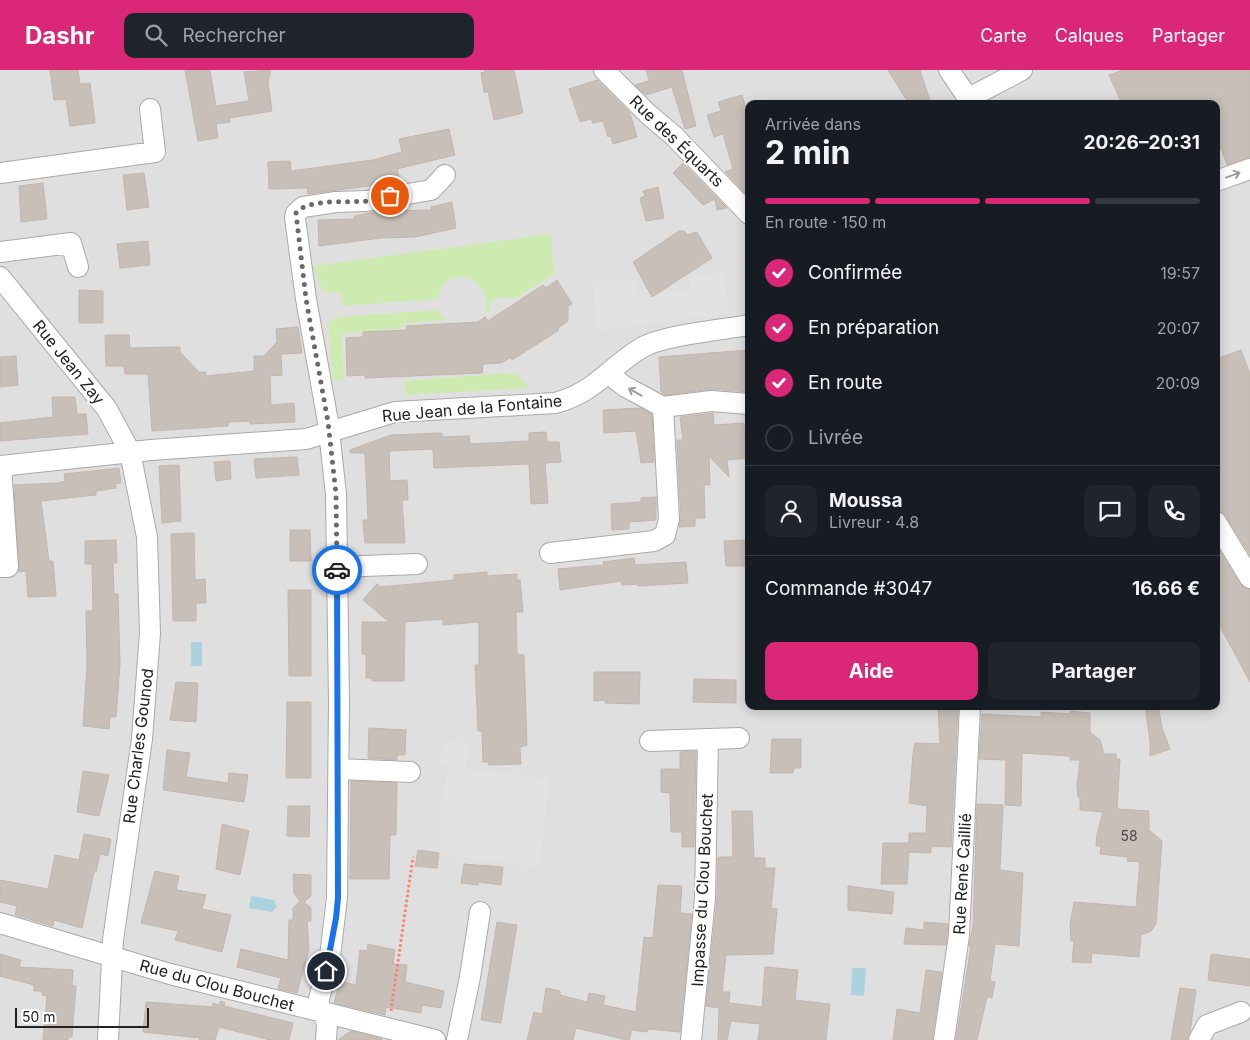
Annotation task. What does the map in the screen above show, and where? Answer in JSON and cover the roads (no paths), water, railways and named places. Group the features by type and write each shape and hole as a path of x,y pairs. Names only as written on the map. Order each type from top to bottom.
{"street":[{"name":"Rue des Équarts","path":"604,70 648,114 674,136 745,210"},
{"path":"949,70 970,100"},
{"path":"973,100 1022,70"},
{"path":"0,173 156,152 150,109"},
{"path":"1220,180 1250,169"},
{"path":"326,1040 327,1023 318,1003 336,918 339,769 336,494 306,299 296,213 302,207 336,202 366,201 431,190 445,175"},
{"path":"0,252 71,243 78,267"},
{"name":"Rue Jean Zay","path":"1,281 107,409 130,452"},
{"name":"Rue Jean de la Fontaine","path":"0,567 8,567 1,466 130,452 306,439 328,434 377,416 396,412 555,402 580,394 610,374 634,353 652,343 745,326"},
{"path":"610,374 624,386 663,407 711,401 745,404"},
{"path":"550,553 654,541 665,535 669,519 663,407"},
{"name":"Rue Charles Gounod","path":"108,1040 112,956 142,739 150,633 147,537 130,452"},
{"path":"1220,529 1250,578"},
{"path":"337,567 417,564"},
{"name":"Rue René Caillié","path":"944,1040 959,935 970,710"},
{"path":"650,740 739,738"},
{"name":"Impasse du Clou Bouchet","path":"691,1040 705,898 708,740"},
{"path":"339,769 410,772"},
{"path":"457,1040 470,977 480,912"},
{"name":"Rue du Clou Bouchet","path":"0,923 170,974 435,1040"},
{"path":"1199,1040 1206,1024 1240,1012"}],"water":[{"path":"191,642 202,642 202,666 191,666"},
{"path":"251,896 274,900 277,906 272,912 249,908"},
{"path":"852,968 866,968 864,996 851,995"}]}
